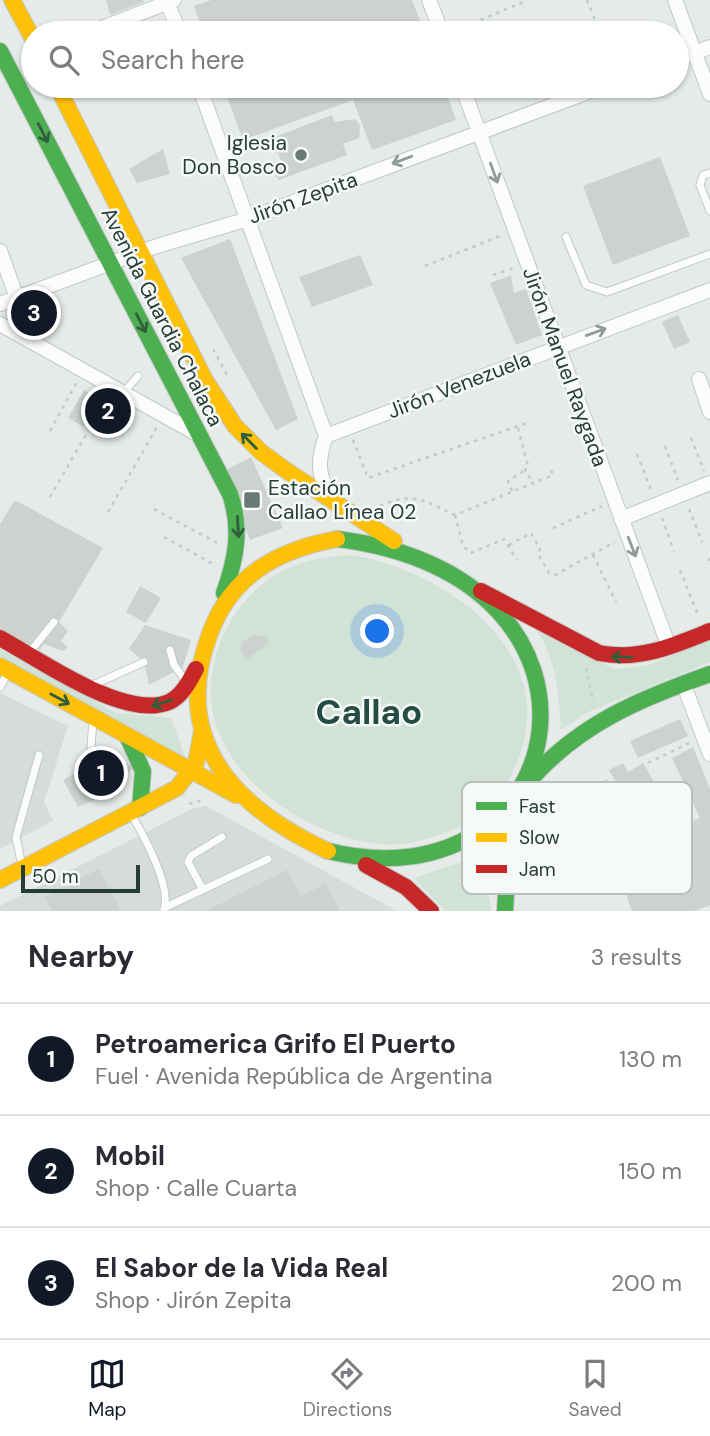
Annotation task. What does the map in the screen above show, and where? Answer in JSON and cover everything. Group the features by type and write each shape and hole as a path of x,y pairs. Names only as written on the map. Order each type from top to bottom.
{"main road":[{"path":"12,0 23,21"},
{"name":"Avenida Guardia Chalaca","path":"2,60 21,96"},
{"name":"Avenida Guardia Chalaca","path":"22,98 110,262 237,512 237,554 217,612 206,633 203,653"},
{"name":"Avenida Guardia Chalaca","path":"63,98 205,380 235,426 261,452 428,563"},
{"path":"217,612 234,587 262,564 316,542 337,539 376,543 428,563 599,653 631,658 708,632"},
{"path":"458,579 481,596 520,636 538,674 544,716 542,738 526,782"},
{"path":"0,638 122,703 149,706 170,702 189,685 203,653"},
{"path":"0,880 177,788 193,771 202,746 195,695 203,653"},
{"path":"4,668 248,801 296,834 406,887 431,911"},
{"path":"529,782 569,737 597,721 710,674"},
{"path":"202,731 231,785 248,801"},
{"path":"126,735 145,769 144,796 135,811"},
{"path":"347,857 391,863 415,861 462,845"}],"street":[{"path":"429,0 437,21"},
{"path":"675,0 683,21"},
{"path":"119,21 169,1 176,21"},
{"path":"689,36 710,94"},
{"path":"689,54 710,47"},
{"path":"203,98 326,436 320,453 320,475 326,488 344,509"},
{"name":"Jirón Manuel Raygada","path":"467,98 669,647"},
{"name":"Jirón Zepita","path":"0,304 142,251 248,219 571,98"},
{"path":"0,251 17,298"},
{"name":"Jirón Venezuela","path":"326,436 710,290"},
{"path":"0,324 199,435"},
{"path":"699,379 710,412"},
{"path":"621,519 710,483"},
{"path":"683,683 710,754"}],"lane":[{"path":"710,173 701,180 710,211"},
{"path":"566,237 586,285 607,292 710,254"},
{"path":"118,390 138,376"},
{"path":"29,653 54,622"},
{"path":"170,650 174,665 189,685"},
{"path":"89,687 144,662"},
{"path":"0,687 4,668"},
{"path":"93,717 91,746 97,759"},
{"path":"22,869 16,836 39,755"},
{"path":"135,811 167,895 164,909"},
{"path":"203,890 188,862 191,856 222,837"},
{"path":"164,909 268,859"}],"path":[{"path":"478,21 528,0"},
{"path":"587,0 595,21"},
{"path":"425,266 515,230"},
{"path":"493,275 527,263"},
{"path":"208,340 233,386"},
{"path":"50,431 83,371"},
{"path":"50,497 118,390"},
{"path":"108,512 164,415"},
{"path":"348,428 368,478 527,423"},
{"path":"512,491 508,481 528,466 517,426"},
{"path":"691,438 710,483"},
{"path":"525,470 533,483"},
{"path":"380,506 396,498 410,497 455,515 554,475 551,470"},
{"path":"553,528 614,501"},
{"path":"154,509 237,554"},
{"path":"455,515 463,546 471,553 504,538 517,560"},
{"path":"509,545 531,533 540,549 538,554 549,573 555,575 627,536"},
{"path":"164,537 231,574"},
{"path":"593,555 616,602"},
{"path":"680,570 708,632"},
{"path":"585,665 594,709"},
{"path":"648,763 703,736"},
{"path":"556,782 559,775"}],"shaded area":[{"path":"0,693 68,726 44,802 53,821 0,849"},
{"path":"206,806 397,911 0,911 0,906 194,808"}],"green space":[{"path":"353,555 390,565 427,580 461,601 490,627 512,657 525,691 526,728 514,769 507,782 462,782 462,825 452,830 417,842 389,845 355,840 330,832 281,806 260,789 242,770 216,725 211,704 214,661 231,620 260,586 277,574 295,565 333,556"},
{"path":"533,625 614,669 649,665 710,640 710,662 588,712 561,730 551,662"},
{"path":"0,649 116,713 171,718 185,757 0,656"},
{"path":"462,862 462,894 488,894 492,911 445,911 414,878"}],"building":[{"path":"106,0 143,0 144,2 110,15"},
{"path":"211,0 412,0 420,21 200,21 194,6"},
{"path":"227,98 448,98 456,120 372,150 353,100 243,140"},
{"name":"Iglesia Don Bosco","path":"332,115 334,122 355,119 360,125 359,138 343,144 347,155 279,180 270,169 281,161 278,153 265,150 262,142"},
{"path":"163,149 170,174 137,183 129,169"},
{"path":"660,157 690,236 613,265 583,186"},
{"path":"230,239 298,419 276,430 181,258"},
{"path":"360,255 373,285 312,307 299,277"},
{"path":"511,275 514,293 526,289 542,335 516,345 490,283"},
{"path":"46,301 45,332 22,318 23,309"},
{"path":"678,315 690,342 674,349 662,322"},
{"path":"84,390 118,408 102,437 68,418"},
{"name":"Estación Callao Línea 02","path":"251,457 283,528 250,540 222,472"},
{"path":"15,500 103,548 59,622 68,631 61,641 68,647 63,651 44,644 40,650 0,630 0,524"},
{"path":"140,586 161,598 146,623 126,612"},
{"path":"145,625 191,640 183,667 149,685 144,662 129,649"},
{"path":"252,635 267,636 269,643 246,660 241,650 242,643"},
{"path":"680,719 688,736 638,758 630,741"},
{"path":"693,747 710,789 710,905 694,911 632,911 626,894 692,894 692,822 700,818 692,801 692,782 683,782 672,758"},
{"path":"103,750 133,767 116,791 78,807 63,780 98,759"},
{"path":"623,763 628,772 643,763 654,782 616,782 609,770"},
{"path":"99,869 121,911 52,911 45,897"},
{"path":"287,870 301,896 326,883 340,911 206,911"}],"traffic: fast":[{"path":"0,51 21,91"},
{"path":"24,98 230,494 237,532 232,568 224,593"},
{"path":"337,539 434,565 499,612 533,670 540,731 522,782"},
{"path":"532,778 571,742 614,714 710,674"},
{"path":"128,738 143,771 140,808"},
{"path":"328,851 412,856 462,838"},
{"path":"505,911 506,894"}],"traffic: slow":[{"path":"12,0 23,21"},
{"path":"63,98 205,380 235,426 261,452 287,471 394,541"},
{"path":"328,851 266,815 240,792 220,768 206,740 198,708 199,674 209,636 229,597 258,569 276,559 295,550 337,539"},
{"path":"0,666 236,795"},
{"path":"0,880 177,788 196,763 202,731"}],"traffic: jam":[{"path":"481,591 599,653 642,654 710,631"},
{"path":"0,638 83,685 130,703 151,706 169,702 188,684 196,669"},
{"path":"366,865 406,887 431,911"}],"place":[{"name":"Iglesia Don Bosco","path":"301,155"},
{"name":"El Sabor de la Vida Real","path":"34,313"},
{"name":"Mobil","path":"108,411"},
{"name":"Estación Callao Línea 02","path":"252,500"},
{"name":"Petroamerica Grifo El Puerto","path":"101,773"}],"district":[{"name":"Callao","path":"369,712"}]}
